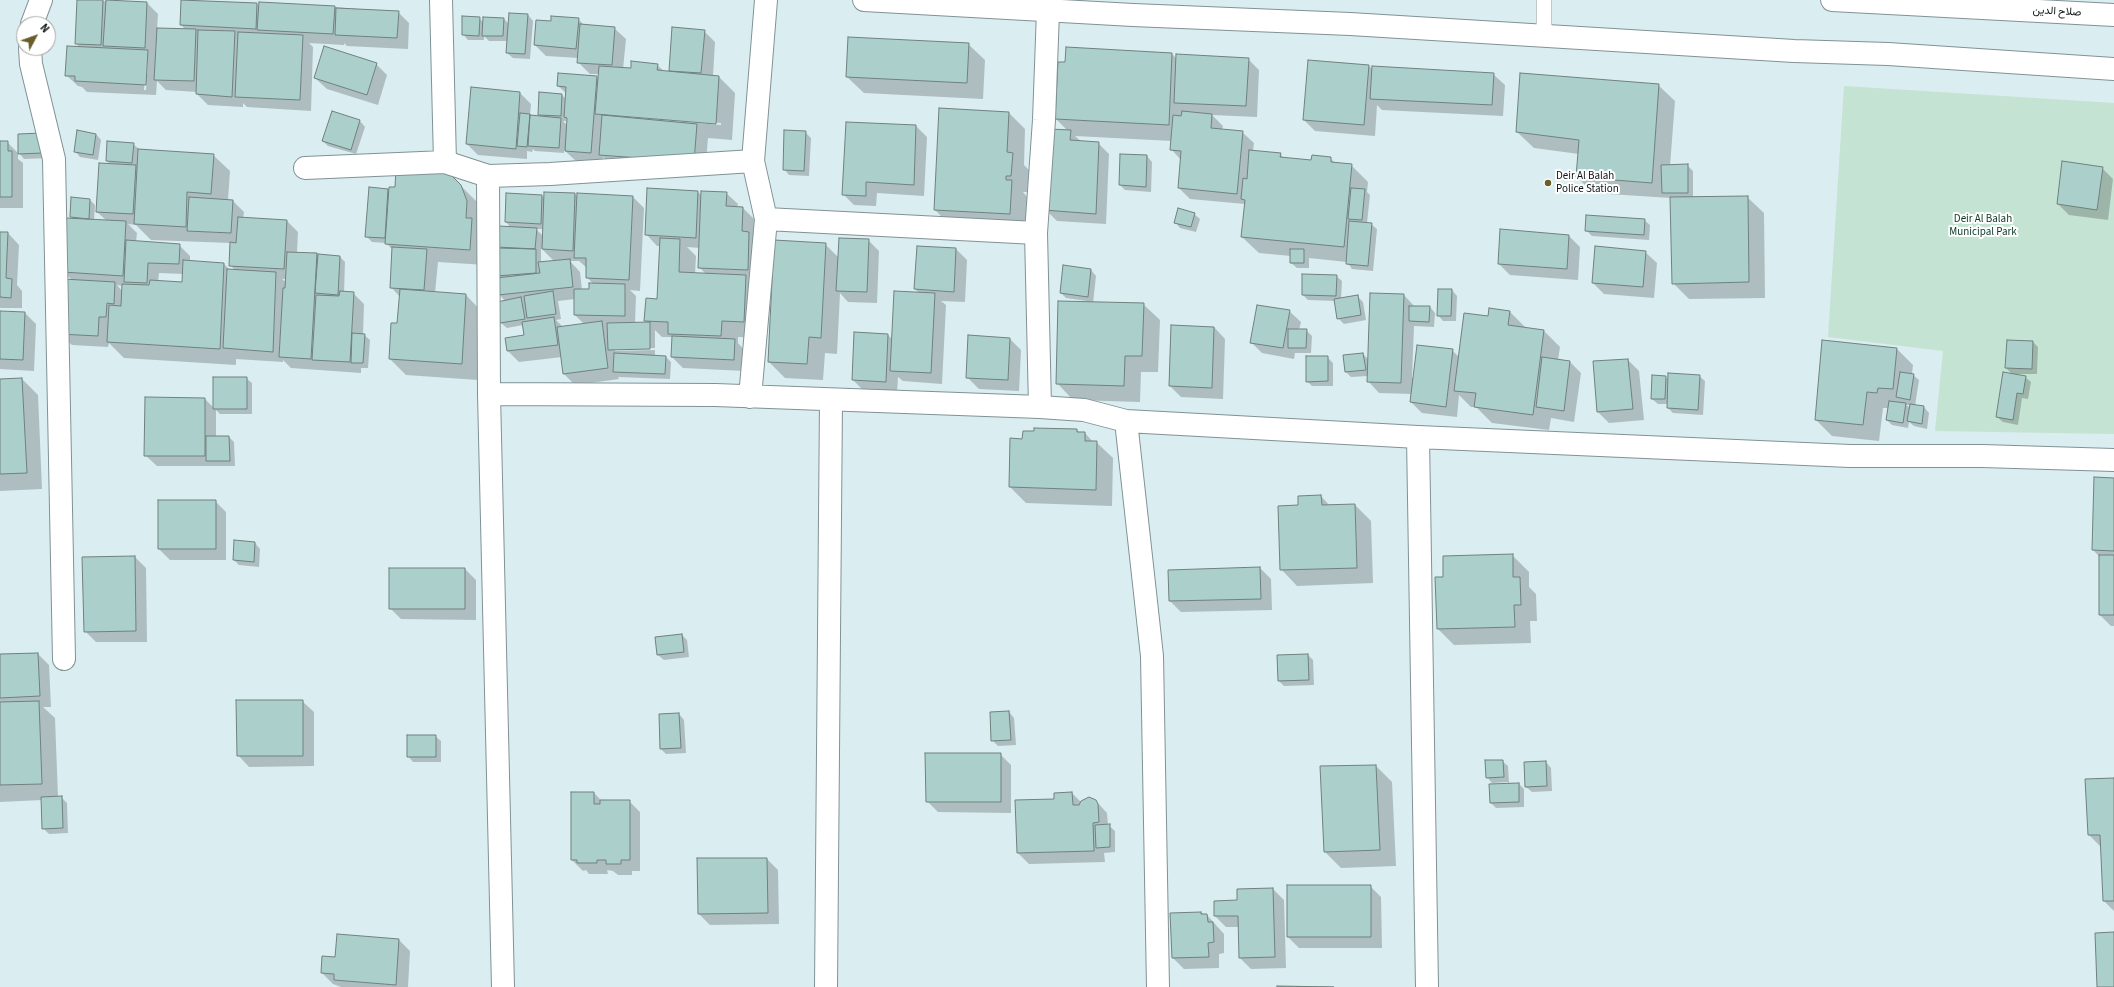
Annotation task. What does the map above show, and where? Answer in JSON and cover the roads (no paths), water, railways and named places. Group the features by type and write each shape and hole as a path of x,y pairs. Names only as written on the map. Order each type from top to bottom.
{"main road":[{"path":"35,16 42,0"},
{"path":"441,0 445,162"},
{"path":"750,397 766,219 753,161 766,0"},
{"path":"864,0 1048,11 1544,35 1794,51 1984,59 2114,69"},
{"name":"صلاح الدين","path":"1832,0 2114,15"},
{"path":"1040,407 1036,233 1044,120 1048,11"},
{"path":"30,56 31,64 54,159 64,659"},
{"path":"304,168 445,162 488,176 550,174 753,161"},
{"path":"488,176 489,394 503,987"},
{"path":"766,219 1036,233"},
{"path":"489,394 715,394 750,397 1040,407 1084,410 1126,421 1418,437 1850,456 1982,456 2114,460"},
{"path":"826,987 831,400"},
{"path":"1126,421 1152,656 1158,987"},
{"path":"1418,437 1427,987"}],"lane":[{"path":"1544,0 1544,35"}],"place":[{"name":"Deir Al Balah Police Station","path":"1548,183"}],"park label":[{"name":"Deir Al Balah Municipal Park","path":"1983,226"}]}
